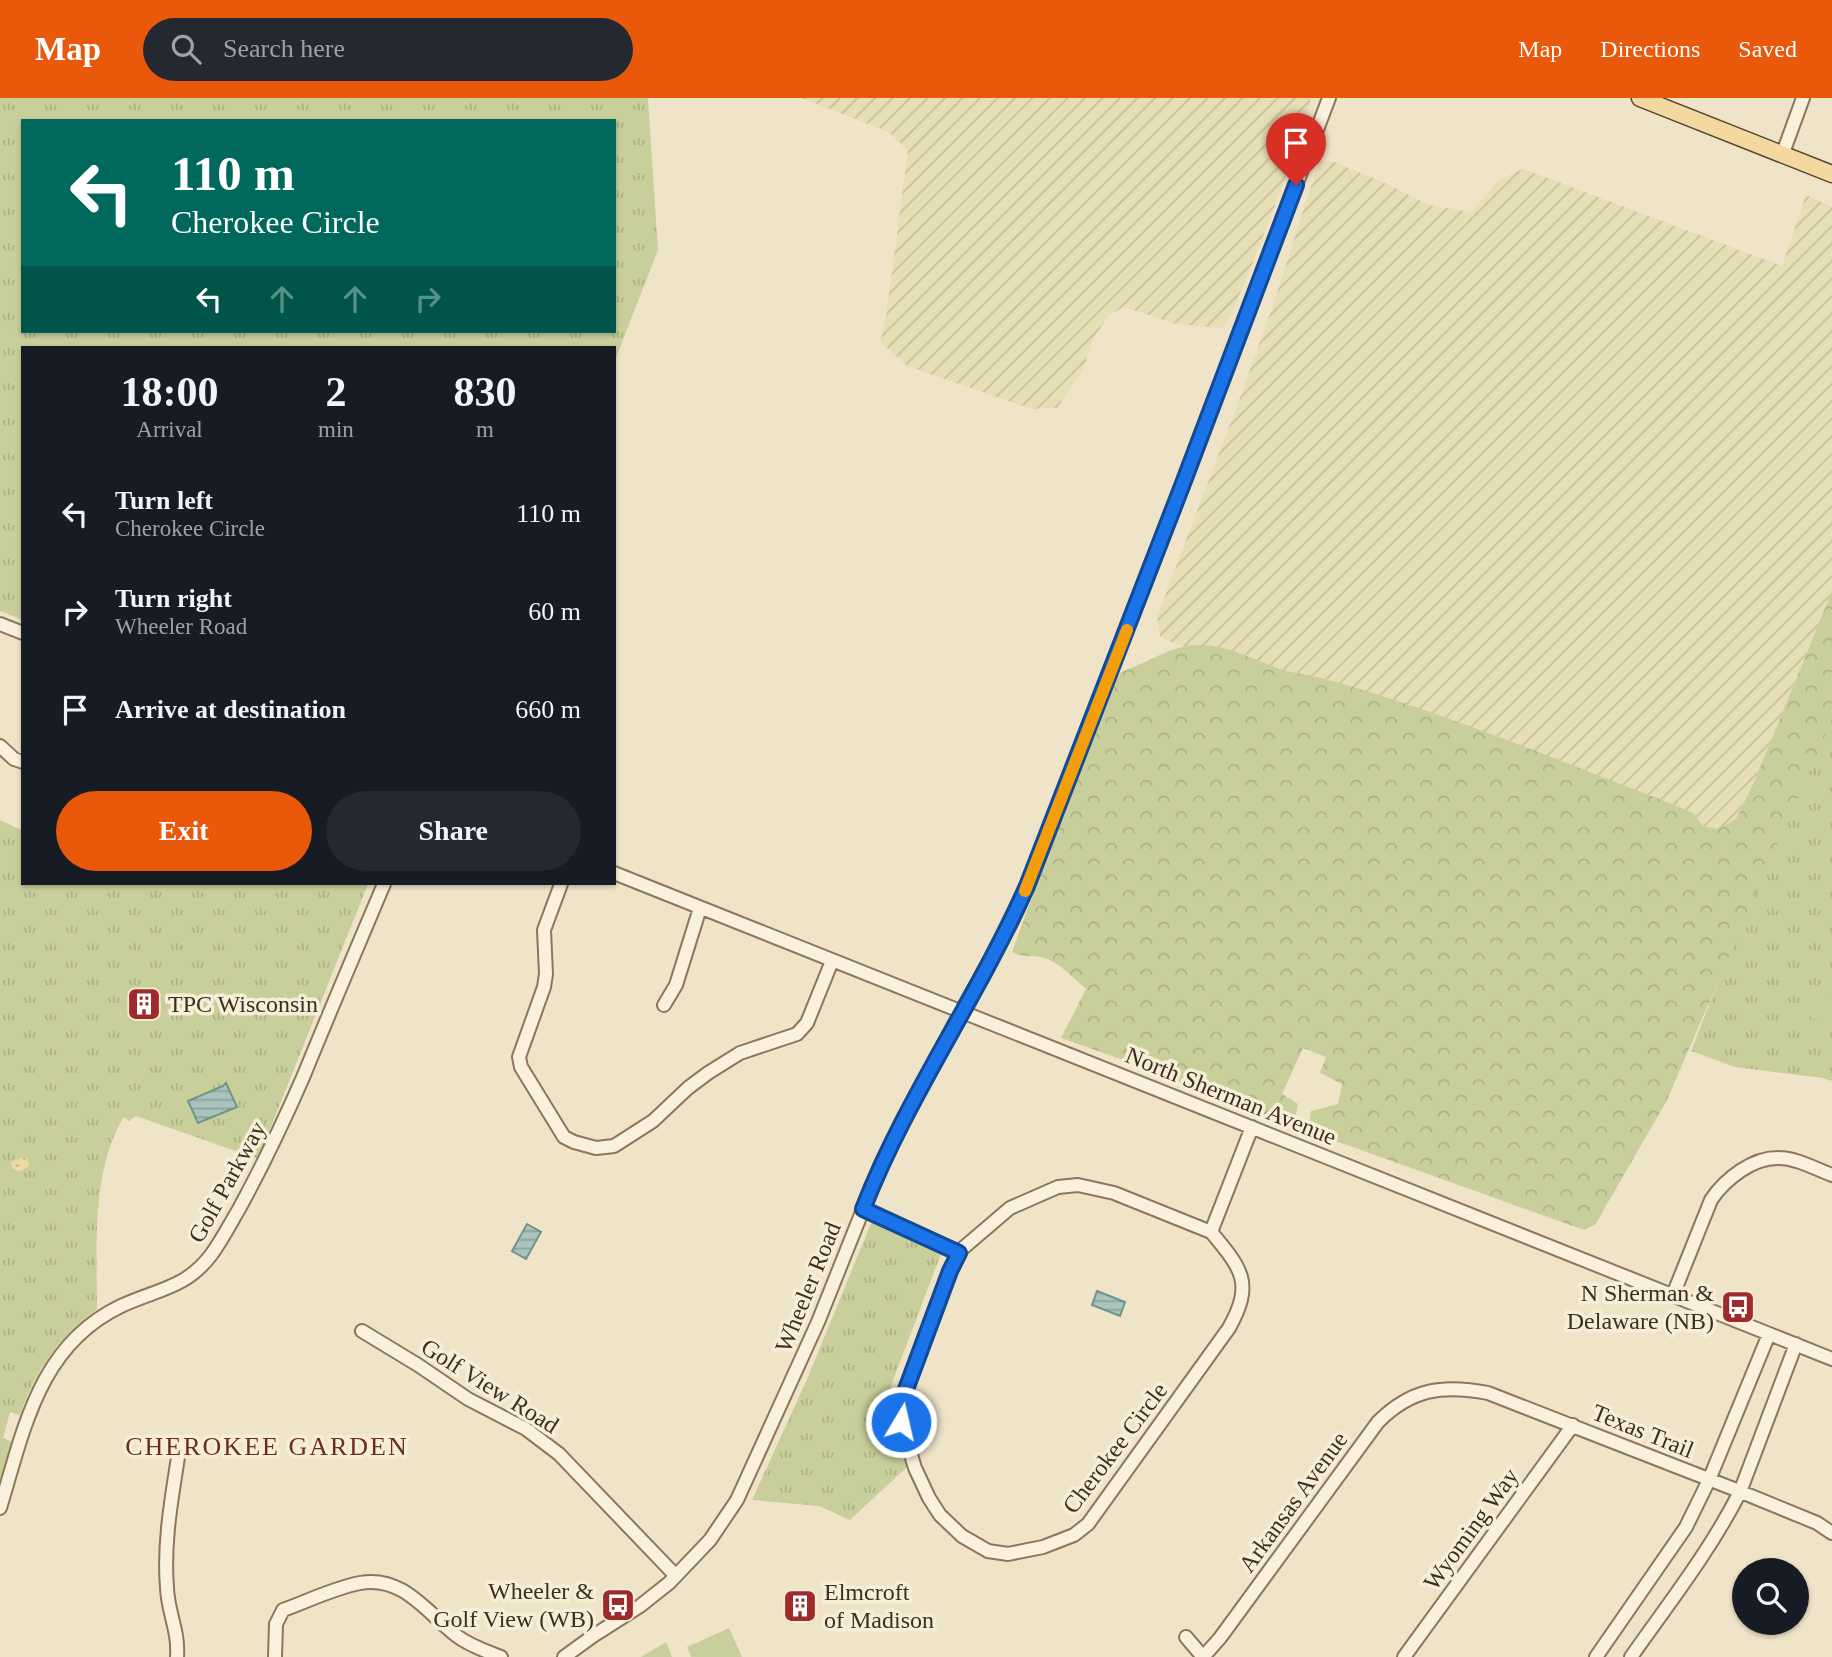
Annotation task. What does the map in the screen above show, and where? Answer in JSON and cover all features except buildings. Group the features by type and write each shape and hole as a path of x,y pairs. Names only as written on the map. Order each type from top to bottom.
{"main road":[{"path":"1640,98 1832,174"}],"street":[{"name":"Wheeler Road","path":"564,1657 640,1606 677,1576 710,1540 744,1485 818,1322 882,1162 1012,921 1027,886 1329,98"},
{"path":"1783,153 1802,98"},
{"path":"0,624 21,632"},
{"path":"0,746 14,759 21,761"},
{"name":"North Sherman Avenue","path":"616,874 1832,1359"},
{"name":"Golf Parkway","path":"0,1508 35,1400 54,1362 66,1345 87,1326 121,1305 188,1279 198,1271 219,1244 269,1156 384,885"},
{"path":"561,885 544,930 544,987 519,1058 521,1067 564,1137 584,1145 596,1148 614,1146 653,1121 693,1084 740,1053 790,1038 803,1029 832,961"},
{"path":"664,1005 676,985 700,908"},
{"path":"1211,1232 1252,1127"},
{"path":"1673,1295 1712,1200 1734,1175 1758,1162 1779,1158 1832,1175"},
{"name":"Cherokee Circle","path":"1078,1185 1114,1193 1211,1232 1234,1259 1244,1287 1240,1308 1229,1328 1088,1524 1074,1535 1043,1547 1008,1554 988,1551 962,1536 940,1515 929,1498 915,1468 901,1422 905,1392 959,1253 1010,1208 1058,1187 1078,1185"},
{"path":"863,1209 959,1253"},
{"name":"Golf View Road","path":"362,1331 468,1399 526,1429 559,1454 677,1576"},
{"path":"1597,1657 1686,1527 1709,1480 1769,1334"},
{"path":"1631,1657 1715,1538 1740,1492 1796,1344"},
{"name":"Texas Trail","path":"1432,1391 1457,1388 1488,1393 1817,1523 1832,1533"},
{"name":"Arkansas Avenue","path":"1203,1657 1220,1638 1378,1422 1398,1404 1420,1393 1432,1391"},
{"name":"Wyoming Way","path":"1404,1657 1573,1425"},
{"path":"177,1657 178,1639 167,1589 167,1528 180,1444"},
{"path":"275,1657 276,1624 283,1610 359,1583 374,1582 398,1587 471,1645 501,1657"},
{"path":"1186,1637 1203,1657"}],"shaded area":[{"path":"801,98 1311,98 1297,147 1252,265 1229,319 1222,328 1176,324 1124,307 1109,315 1093,339 1083,370 1057,408 1032,409 907,366 880,342 886,317 908,151 889,132"},
{"path":"1319,161 1332,161 1429,205 1471,212 1501,179 1523,169 1782,266 1806,195 1832,207 1832,591 1754,782 1736,819 1718,829 1703,826 1693,813 1665,801 1459,723 1329,680 1201,645 1184,647 1160,637 1157,617 1273,305"}],"green space":[{"path":"0,98 648,98 658,250 616,358 616,346 21,346 21,619 0,611"},
{"path":"1832,591 1832,719 1666,1102 1595,1225 1584,1230 1308,1131 1311,1111 1338,1104 1342,1084 1320,1073 1326,1057 1303,1048 1282,1094 1298,1104 1293,1128 1129,1062 1061,1038 1086,989 1051,961 1012,952 1105,699 1121,672 1180,648 1201,645 1223,648 1287,671 1372,693 1456,721 1665,801 1693,813 1703,826 1718,829 1736,819 1754,782"},
{"path":"1832,688 1832,1081 1735,1067 1691,1051"},
{"name":"TPC Wisconsin","path":"0,820 21,830 21,885 368,885 258,1159 136,1116 129,1121 124,1117 113,1138 101,1185 97,1236 97,1309 71,1331 50,1356 33,1383 20,1415 10,1412 3,1438 12,1442 0,1480"},
{"path":"1813,989 1832,998 1832,1027 1802,1013"},
{"path":"872,1221 942,1251 891,1386 907,1467 850,1520 819,1506 752,1500 808,1377"},
{"path":"729,1628 742,1657 691,1657 687,1647"},
{"path":"666,1642 672,1657 641,1657"}],"sand":[{"path":"23,1157 28,1159 29,1166 19,1172 12,1168 11,1162"}],"water":[{"path":"226,1083 237,1107 198,1123 188,1101"},
{"path":"527,1224 541,1232 526,1259 512,1251"},
{"path":"1097,1291 1125,1302 1120,1316 1092,1305"}],"slow traffic":[{"path":"1025,891 1127,630"}],"place":[{"name":"TPC Wisconsin","path":"144,1004"},
{"name":"N Sherman & Delaware (NB)","path":"1738,1307"},
{"name":"Wheeler & Golf View (WB)","path":"618,1605"},
{"name":"Elmcroft of Madison","path":"800,1606"}],"district":[{"name":"CHEROKEE GARDEN","path":"267,1446"}],"route":[{"path":"901,1422 905,1392 959,1253 863,1209 882,1162 1012,921 1027,886 1296,185"}]}
